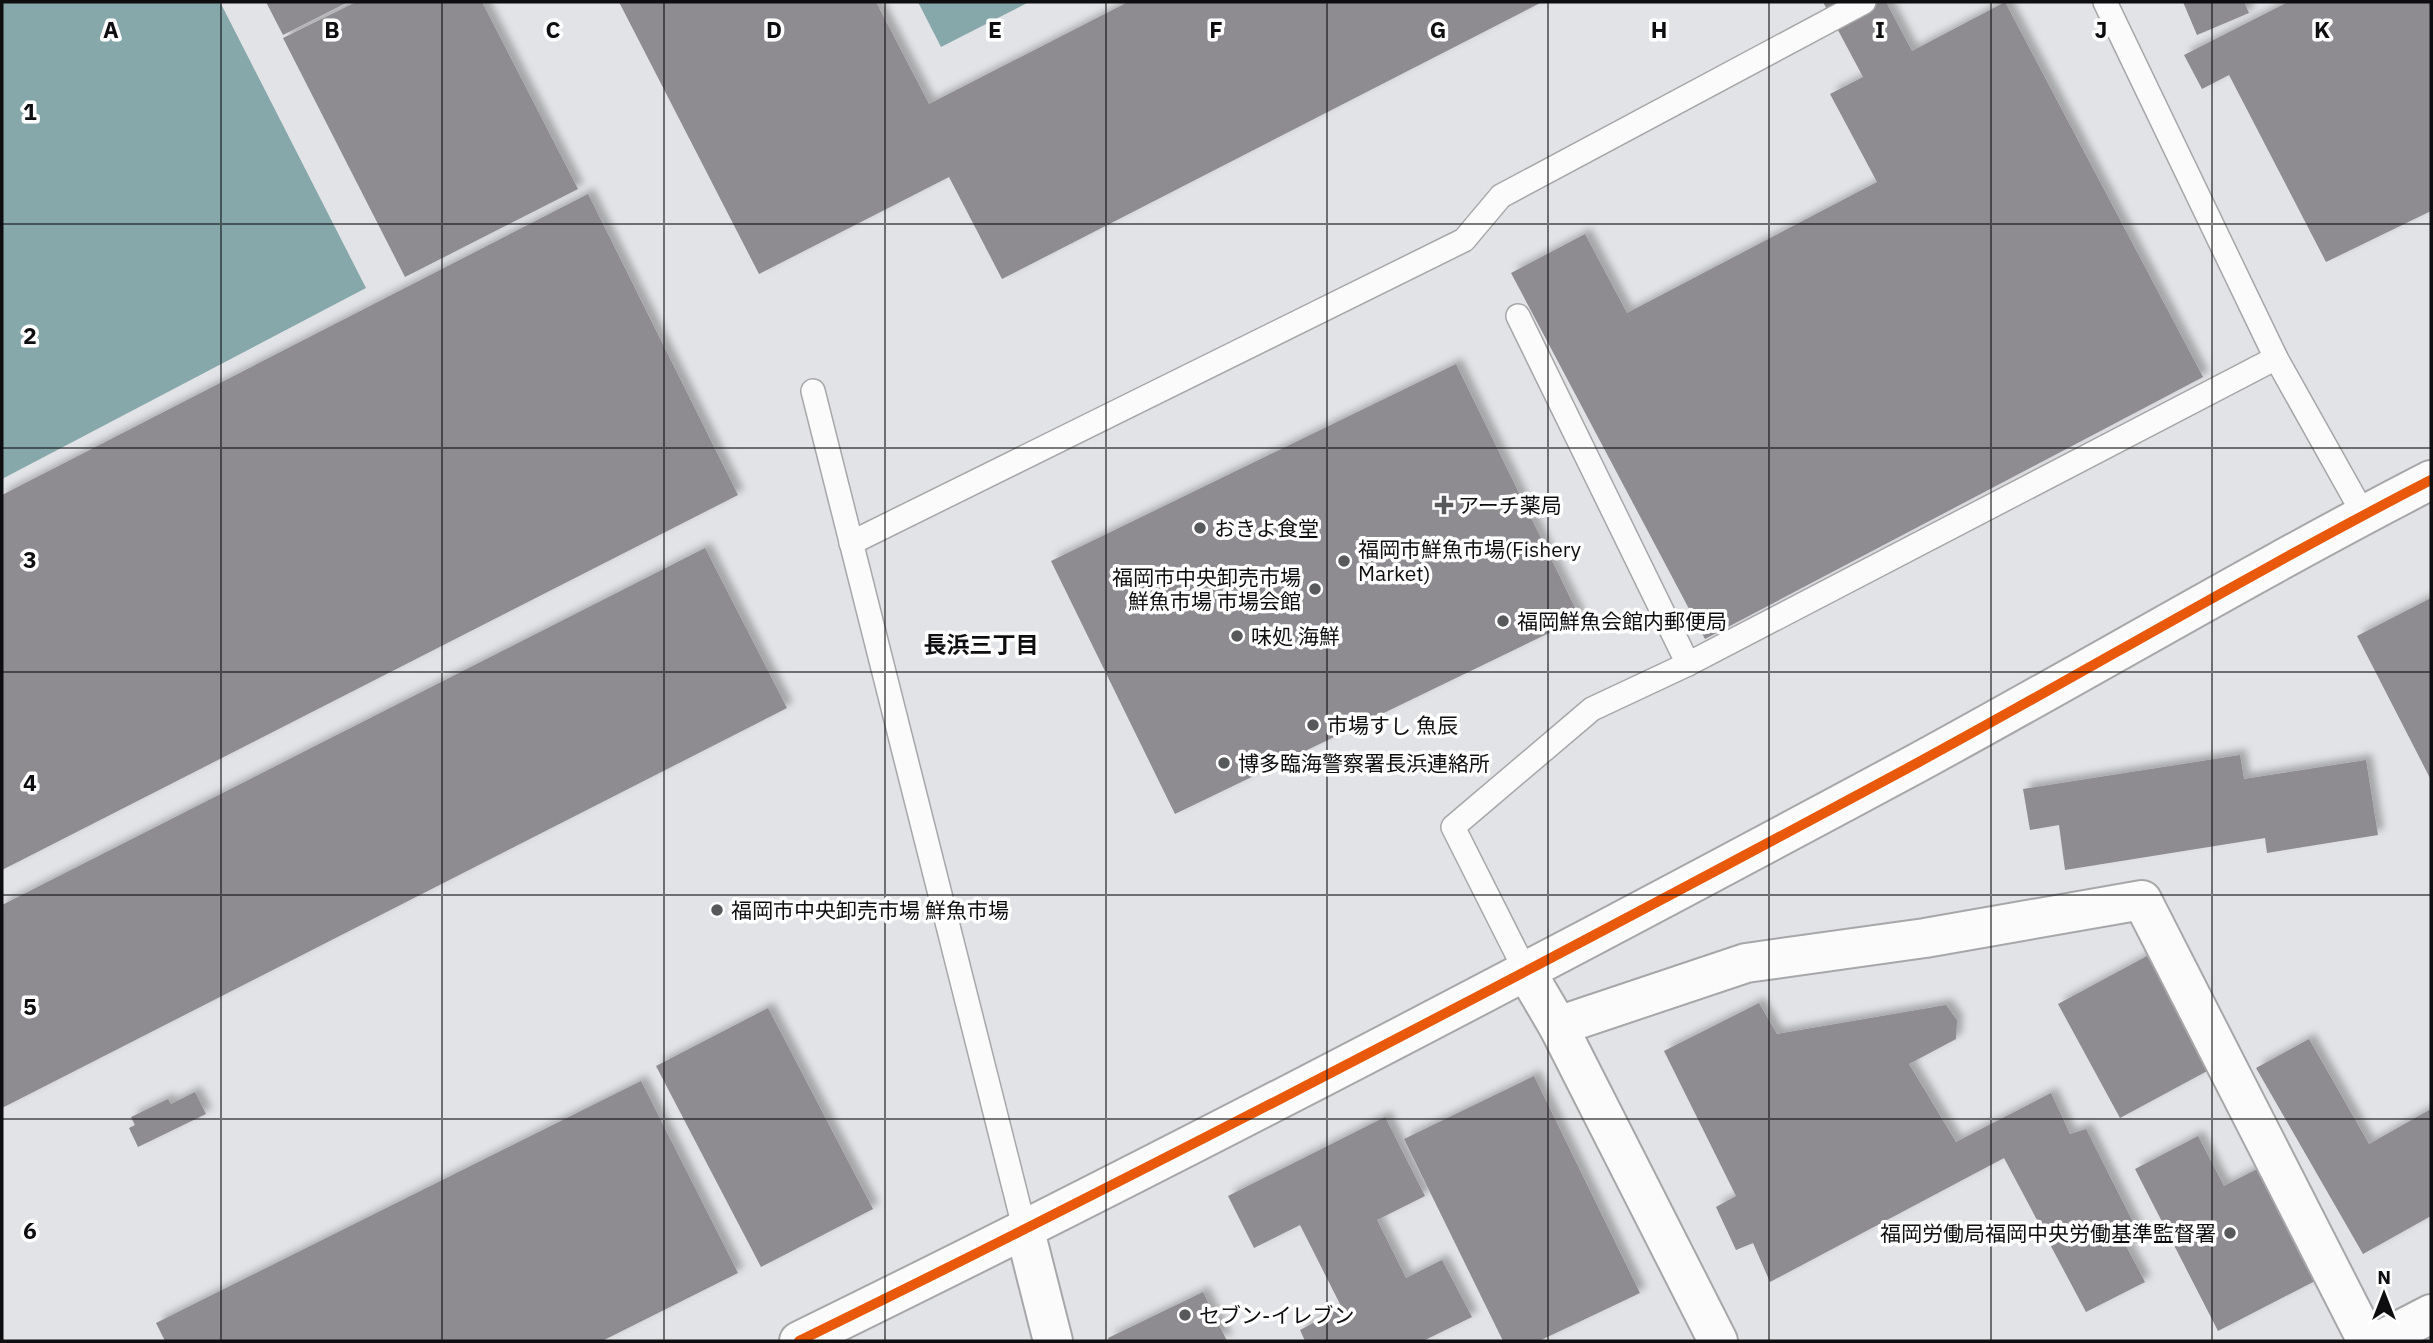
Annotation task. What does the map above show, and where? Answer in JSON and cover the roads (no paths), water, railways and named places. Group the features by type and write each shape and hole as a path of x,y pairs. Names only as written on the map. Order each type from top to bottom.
{"street":[{"path":"799,1341 1025,1231 1525,970 1920,761 2431,480"},
{"path":"1558,1026 1746,963 1925,937 2142,900 2367,1341"},
{"path":"1525,970 1558,1026 1718,1341"},
{"path":"1025,1231 1053,1341"},
{"path":"2379,1341 2431,1314"}],"lane":[{"path":"851,543 1464,240 1501,196 1864,2"},
{"path":"2105,2 2276,358 2364,515"},
{"path":"1518,316 1688,664"},
{"path":"1525,970 1453,827 1592,709 1688,664 2276,358"},
{"path":"813,391 1025,1231"}],"water":[{"path":"2,2 220,2 366,288 2,479"},
{"path":"918,2 1029,2 941,47"}],"place":[{"name":"アーチ薬局","path":"1444,505"},
{"name":"おきよ食堂","path":"1200,528"},
{"name":"福岡市鮮魚市場(Fishery Market)","path":"1344,561"},
{"name":"福岡市中央卸売市場 鮮魚市場 市場会館","path":"1315,589"},
{"name":"福岡鮮魚会館内郵便局","path":"1503,621"},
{"name":"味処 海鮮","path":"1237,636"},
{"name":"市場すし 魚辰","path":"1313,725"},
{"name":"博多臨海警察署長浜連絡所","path":"1224,763"},
{"name":"福岡市中央卸売市場 鮮魚市場","path":"717,910"},
{"name":"福岡労働局福岡中央労働基準監督署","path":"2230,1233"},
{"name":"セブン-イレブン","path":"1185,1315"}],"district":[{"name":"長浜三丁目","path":"981,644"}]}
